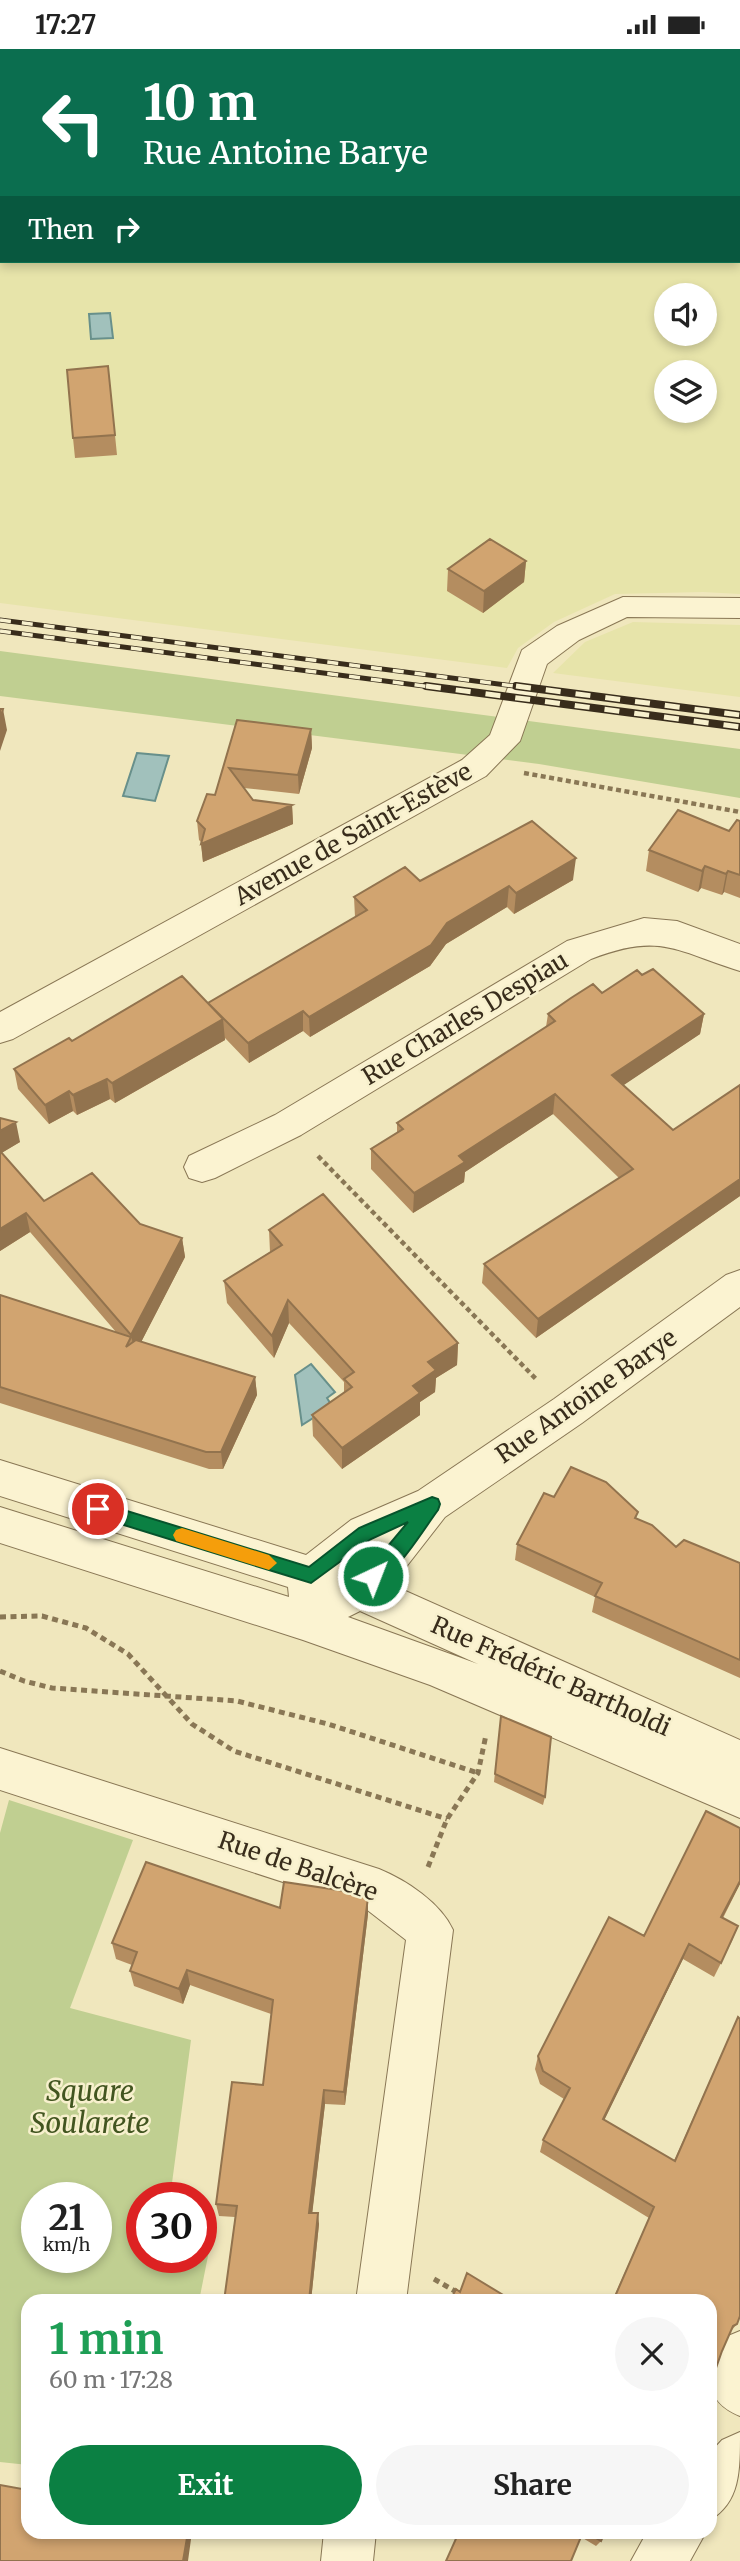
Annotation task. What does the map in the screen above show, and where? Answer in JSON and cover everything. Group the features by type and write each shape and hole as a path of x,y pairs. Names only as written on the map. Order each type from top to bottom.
{"street":[{"name":"Avenue de Saint-Estève","path":"0,1030 462,775 504,741 533,658 568,633 623,607 704,605 740,608"},
{"name":"Rue Charles Despiau","path":"202,1167 288,1125 579,950 618,933 654,928 740,958"},
{"name":"Rue Antoine Barye","path":"311,1576 365,1533 432,1504 568,1411 740,1286"},
{"name":"Rue Frédéric Bartholdi","path":"0,1478 359,1591 740,1761"},
{"name":"Rue Antoine Barye","path":"303,1621 359,1591 399,1548 432,1504"},
{"name":"Rue Frédéric Bartholdi","path":"0,1525 303,1621 439,1668 740,1797"},
{"path":"303,1621 311,1576"},
{"name":"Rue de Balcère","path":"0,1769 379,1891 430,1930 382,2294"},
{"path":"717,2486 740,2458"},
{"path":"346,2561 349,2539"},
{"path":"657,2561 674,2539"}],"lane":[{"path":"740,2348 726,2382 740,2399"}],"path":[{"path":"486,757 535,777 740,812"},
{"path":"288,1125 568,1411"},
{"path":"0,1617 42,1616 86,1628 128,1654 192,1724 234,1751 447,1819"},
{"path":"0,1671 15,1681 85,1692 161,1693 235,1700 345,1729 478,1773"},
{"path":"406,1912 419,1889 447,1819 478,1773 488,1727"}],"shaded area":[{"path":"0,263 740,263 740,594 615,594 554,622 518,648 507,668 0,603"},
{"path":"633,622 740,625 740,697 553,673 585,642"}],"green space":[{"path":"0,651 740,749 740,798 539,764 0,696"},
{"name":"Square Soularete","path":"9,1800 133,1840 70,2008 191,2040 172,2182 126,2182 126,2273 205,2273 200,2294 21,2294 21,2464 0,2462 0,1833"}],"water":[{"path":"110,313 113,338 91,339 89,314"},
{"path":"137,753 169,756 155,801 123,796"},
{"path":"311,1364 335,1392 327,1398 332,1406 302,1425 295,1375"}],"building":[{"path":"108,366 115,435 73,438 67,370"},
{"path":"490,539 526,561 484,591 448,569"},
{"path":"237,720 311,729 298,775 229,768 253,800 292,805 201,844 205,829 197,821 207,794 215,795"},
{"path":"678,810 729,831 737,820 740,821 740,875 728,871 726,874 705,866 702,871 649,850"},
{"path":"532,821 576,858 516,893 509,886 447,923 431,945 309,1017 303,1011 248,1043 208,1003 367,910 354,897 405,867 420,881"},
{"path":"653,969 704,1014 612,1075 673,1130 740,1085 740,1179 538,1319 484,1264 633,1169 555,1094 459,1156 465,1162 414,1193 371,1149 403,1129 397,1123 555,1021 548,1014 571,998 593,984 602,993 637,970 642,975"},
{"path":"182,976 223,1019 112,1083 107,1079 73,1095 69,1091 45,1105 14,1069 69,1038 72,1041"},
{"path":"0,1118 16,1122 0,1131"},
{"path":"0,1151 44,1201 92,1173 140,1224 182,1238 131,1335 26,1213 0,1229"},
{"path":"323,1194 458,1343 428,1362 436,1370 413,1386 420,1393 342,1448 312,1415 352,1387 344,1379 354,1372 288,1300 272,1336 224,1281 282,1245 269,1230"},
{"path":"0,1295 131,1337 126,1347 136,1340 255,1377 221,1452 206,1452 0,1387"},
{"path":"571,1467 606,1482 638,1512 635,1518 652,1525 676,1547 684,1540 740,1563 740,1660 595,1596 602,1583 517,1544 544,1493 554,1497"},
{"path":"501,1716 551,1737 545,1797 495,1774"},
{"path":"706,1811 740,1828 740,1881 721,1917 738,1926 721,1963 689,1944 603,2119 675,2161 738,2017 740,2019 740,2316 737,2324 733,2326 717,2365 717,2294 616,2294 654,2207 543,2140 570,2088 543,2071 538,2056 609,1917 644,1936"},
{"path":"146,1862 280,1908 284,1882 358,1893 368,1897 344,2092 324,2090 309,2213 318,2213 310,2294 225,2294 237,2206 217,2204 217,2196 232,2082 263,2085 273,2000 187,1970 179,1989 130,1971 137,1952 112,1943"},
{"path":"467,2273 502,2294 454,2294 456,2289 460,2292"},
{"path":"0,2485 21,2489 21,2539 187,2539 183,2561 0,2561"},
{"path":"456,2539 580,2539 571,2561 446,2561"}],"railway":[{"path":"0,620 530,688"},
{"path":"0,631 439,688"},
{"path":"426,686 740,727"},
{"path":"516,686 740,715"}],"slow traffic":[{"path":"182,1535 269,1563"}],"route":[{"path":"98,1509 311,1576 365,1533 432,1504 399,1548 373,1576"}]}
